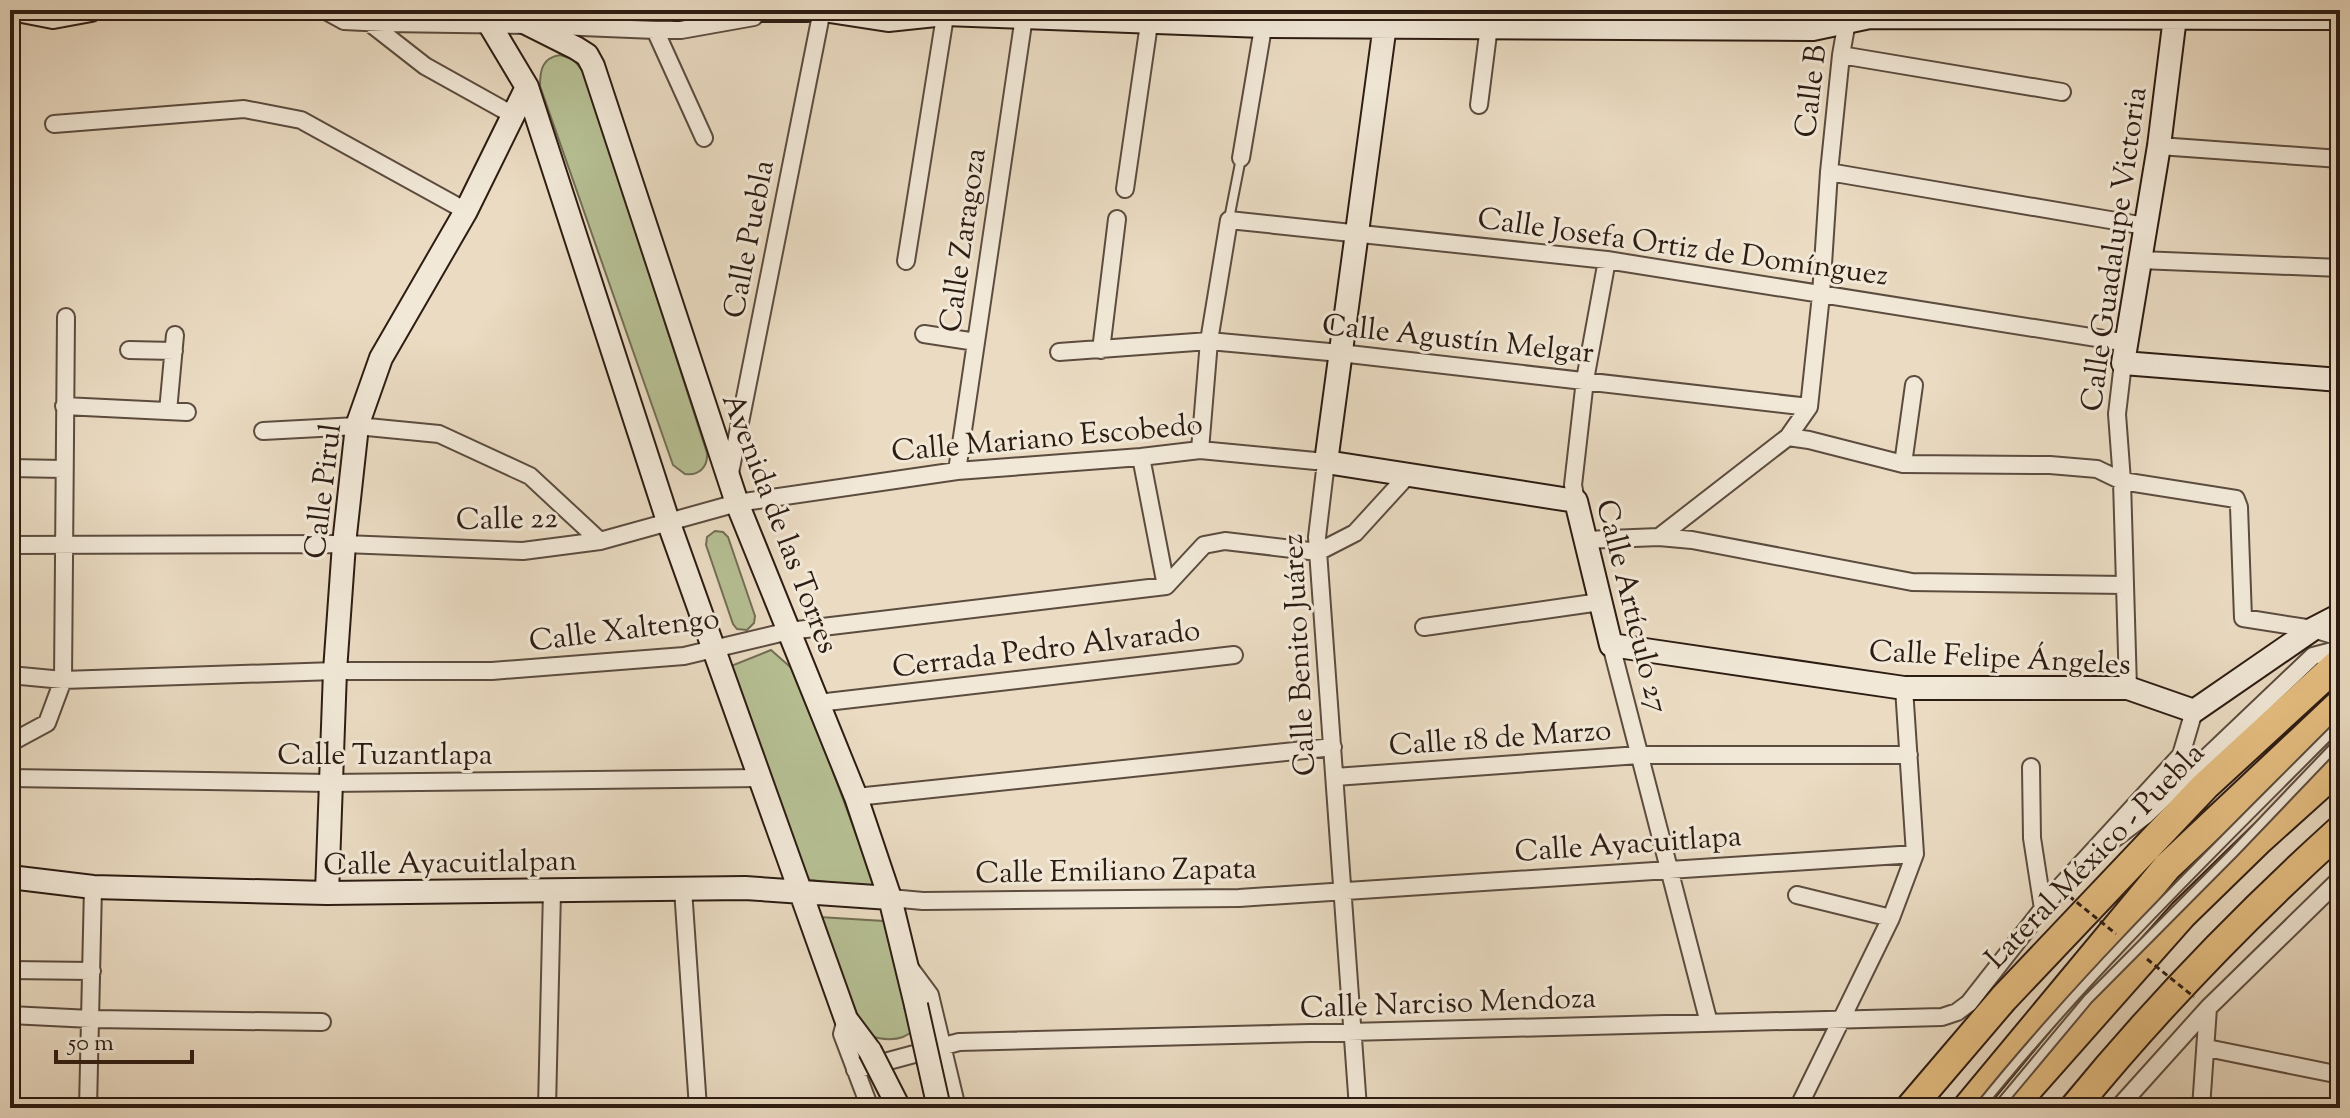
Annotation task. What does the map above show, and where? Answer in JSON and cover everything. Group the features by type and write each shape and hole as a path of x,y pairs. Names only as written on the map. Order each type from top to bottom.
{"highway":[{"name":"Lateral México - Puebla","path":"1910,1108 1965,1022 2003,999 2205,786 2340,662"},
{"path":"1967,1108 2167,867 2340,704"},
{"path":"2011,1108 2183,914 2340,767"},
{"path":"2074,1108 2140,1031 2230,935 2340,830"}],"main road":[{"path":"17,10 53,17 91,10"},
{"path":"679,10 807,10"},
{"path":"823,10 888,20 946,12 1385,18 1489,26 1813,29 1851,15 2176,13 2340,18"},
{"name":"Calle Guadalupe Victoria","path":"2125,353 2159,146 2176,13"},
{"path":"491,15 527,87 668,521 846,1019 870,1051 899,1108"},
{"name":"Avenida de las Torres","path":"491,15 533,25 587,55 593,66 728,479 856,797 890,898 939,1108"},
{"name":"Calle Benito Juárez","path":"1326,462 1385,18"},
{"name":"Calle Pirul","path":"327,893 335,671 357,426 381,358 466,211 527,87"},
{"name":"Calle Josefa Ortiz de Domínguez","path":"2125,353 2340,380"},
{"name":"Calle Mariano Escobedo","path":"1326,462 1576,501"},
{"name":"Calle Artículo 27","path":"1576,501 1611,645"},
{"path":"2194,711 2313,629 2340,615"},
{"name":"Calle Felipe Ángeles","path":"1611,645 1904,688 2128,688 2194,711"},
{"name":"Calle Ayacuitlalpan","path":"10,877 93,887 327,893 745,888 890,898"}],"street":[{"path":"324,10 344,21 370,23 491,15"},
{"path":"533,25 681,30 796,10"},
{"name":"Calle Puebla","path":"728,479 823,10"},
{"path":"906,261 946,12"},
{"name":"Calle Zaragoza","path":"957,471 1024,14"},
{"name":"Calle B","path":"1809,407 1841,55 1851,15"},
{"path":"1125,189 1150,16"},
{"path":"1241,158 1264,18"},
{"path":"370,23 425,66 513,115"},
{"path":"1479,105 1489,26"},
{"path":"655,30 704,138"},
{"path":"1841,55 2062,92"},
{"path":"54,124 244,109 301,120 466,211"},
{"path":"2159,146 2340,159"},
{"path":"1829,172 2145,226"},
{"path":"1101,350 1117,219"},
{"path":"1200,450 1209,341 1229,220"},
{"name":"Calle Josefa Ortiz de Domínguez","path":"1229,220 1607,260 1821,295 2125,353"},
{"name":"Calle Artículo 27","path":"1576,501 1573,485 1585,380 1607,260"},
{"path":"2140,260 2340,268"},
{"path":"10,743 47,723 63,680 66,317"},
{"path":"924,334 976,342"},
{"name":"Calle Agustín Melgar","path":"1059,352 1209,341 1809,407"},
{"path":"129,350 174,343 168,411"},
{"name":"Calle Guadalupe Victoria","path":"2125,353 2117,414 2128,688"},
{"path":"1903,464 1914,385"},
{"path":"64,406 187,412"},
{"path":"1659,537 1788,437 1809,407"},
{"path":"263,431 357,426 439,434 530,476 600,541"},
{"path":"1788,437 1903,464 2050,465 2097,469 2122,481 2236,499 2239,507 2243,618 2313,629 2340,637"},
{"name":"Calle Mariano Escobedo","path":"668,521 737,503 957,471 1200,450 1326,462"},
{"path":"1141,457 1166,586"},
{"name":"Calle Benito Juárez","path":"1326,462 1317,537 1358,1108"},
{"path":"10,468 63,469"},
{"path":"1166,586 1204,545 1225,541 1318,552 1355,533 1408,475"},
{"name":"Calle 22","path":"344,544 523,551 600,541 668,521"},
{"path":"1584,540 1659,537 1692,540 1912,582 2125,585"},
{"path":"10,545 344,544"},
{"name":"Calle Xaltengo","path":"10,675 63,680 335,671 492,671 684,656 789,631 1166,586"},
{"path":"1424,627 1600,602"},
{"name":"Calle Artículo 27","path":"1611,645 1709,1023"},
{"path":"2084,860 2146,815 2313,656 2340,649"},
{"name":"Cerrada Pedro Alvarado","path":"818,703 1234,655"},
{"path":"1798,1108 1891,918 1915,854 1904,688"},
{"path":"1965,1022 1969,1003 2043,909 2181,755 2194,711"},
{"path":"856,797 1333,747"},
{"name":"Calle 18 de Marzo","path":"1335,777 1639,755 1909,755"},
{"path":"2031,767 2032,838 2043,909"},
{"name":"Calle Tuzantlapa","path":"10,778 329,783 761,778"},
{"name":"Calle Ayacuitlapa","path":"1344,891 1915,854"},
{"path":"2118,1108 2208,1008 2340,879"},
{"path":"88,1108 93,887"},
{"path":"683,889 698,1108"},
{"path":"547,1108 552,891"},
{"name":"Calle Emiliano Zapata","path":"890,898 923,901 1239,898 1344,891"},
{"path":"1797,895 1891,918"},
{"path":"906,963 930,995 957,1108"},
{"path":"10,970 92,971"},
{"path":"2201,1108 2208,1008"},
{"path":"10,1015 322,1022"},
{"name":"Calle Narciso Mendoza","path":"855,1070 959,1042 1840,1019 1942,1017 1965,1022"},
{"path":"846,1019 842,1034 870,1108"},
{"path":"2207,1048 2340,1075"}],"lane":[{"path":"1229,220 1241,158"},
{"path":"1979,1108 2080,989 2242,820 2340,724"},
{"path":"1997,1108 2088,999 2340,741"}],"green space":[{"path":"560,55 573,59 584,72 707,453 704,466 694,474 685,474 673,465 540,86 543,66 549,59"},
{"path":"715,531 723,532 728,537 755,616 754,623 747,630 737,629 733,624 706,545 707,537"},
{"path":"771,650 796,672 876,888 803,879 726,668"},
{"path":"819,917 884,921 915,1029 910,1034 892,1039 865,1034"}]}
